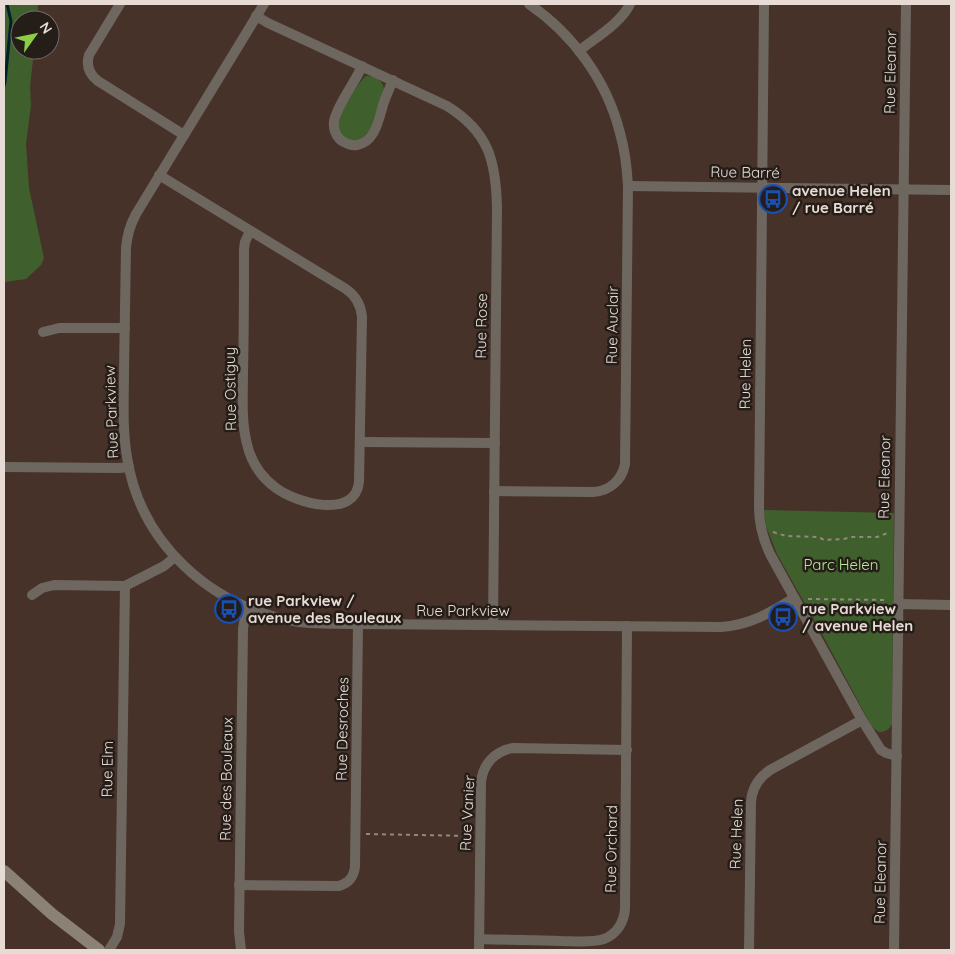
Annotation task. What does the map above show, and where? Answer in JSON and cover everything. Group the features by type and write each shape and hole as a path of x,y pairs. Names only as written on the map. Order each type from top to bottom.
{"street":[{"path":"120,4 89,55 89,71 98,81 184,135"},
{"name":"Rue Parkview","path":"264,4 159,175 128,231 126,248 124,419 126,450 135,490 147,517 175,557 205,584 226,598 248,608 296,622 714,627 745,624 799,599"},
{"name":"Rue Auclair","path":"494,491 597,492 613,485 619,479 623,472 626,455 628,186 624,148 614,112 599,81 579,51 543,8 530,4"},
{"path":"579,51 624,14 630,4"},
{"name":"Rue Helen","path":"764,4 759,514 761,528 767,547 799,599 862,720 881,750 897,756"},
{"name":"Rue Eleanor","path":"894,950 897,756 895,602 906,4"},
{"name":"Rue Rose","path":"256,16 440,102 460,114 471,125 481,137 488,151 496,181 497,208 493,625"},
{"path":"362,66 334,121 336,134 346,144 360,144 366,142 371,137 393,80"},
{"name":"Rue Ostiguy","path":"159,175 346,289 358,301 362,317 359,479 358,489 354,496 349,501 338,505 312,503 287,495 265,479 251,457 245,438 243,408 244,249 250,231"},
{"name":"Rue Barré","path":"628,186 951,190"},
{"path":"43,332 59,328 125,328"},
{"path":"360,442 495,443"},
{"path":"4,467 129,467"},
{"path":"32,594 42,588 54,585 125,586 164,566 175,557"},
{"name":"Rue Elm","path":"109,950 117,937 120,924 125,586"},
{"path":"895,602 951,605"},
{"name":"Rue des Bouleaux","path":"241,950 239,885 243,628 248,608"},
{"name":"Rue Desroches","path":"239,885 335,886 342,885 348,881 354,873 358,624"},
{"name":"Rue Orchard","path":"479,939 593,941 612,934 622,921 625,913 628,626"},
{"name":"Rue Helen","path":"749,950 751,802 755,785 770,770 862,720"},
{"name":"Rue Vanier","path":"479,950 481,782 489,761 500,752 517,748 627,750"},
{"path":"4,871 52,914 99,950"}],"path":[{"path":"768,531 786,536 819,537 824,540 830,540 844,539 851,536 877,537 893,530"},
{"path":"799,599 895,602"},
{"path":"356,834 480,836"}],"green space":[{"path":"4,4 38,4 38,10 10,10 10,60 33,60 30,87 31,105 26,144 29,188 44,258 41,265 26,279 4,282"},
{"path":"366,76 378,79 384,89 370,129 357,142 342,136 339,131 339,123 343,110"},
{"name":"Parc Helen","path":"764,510 894,513 892,724 887,730 879,732 872,727 777,554 766,526"}],"waterway":[{"path":"4,86 11,21 7,4"}],"place":[{"name":"avenue Helen / rue Barré","path":"773,199"},
{"name":"rue Parkview / avenue des Bouleaux","path":"229,609"},
{"name":"rue Parkview / avenue Helen","path":"783,617"}]}
